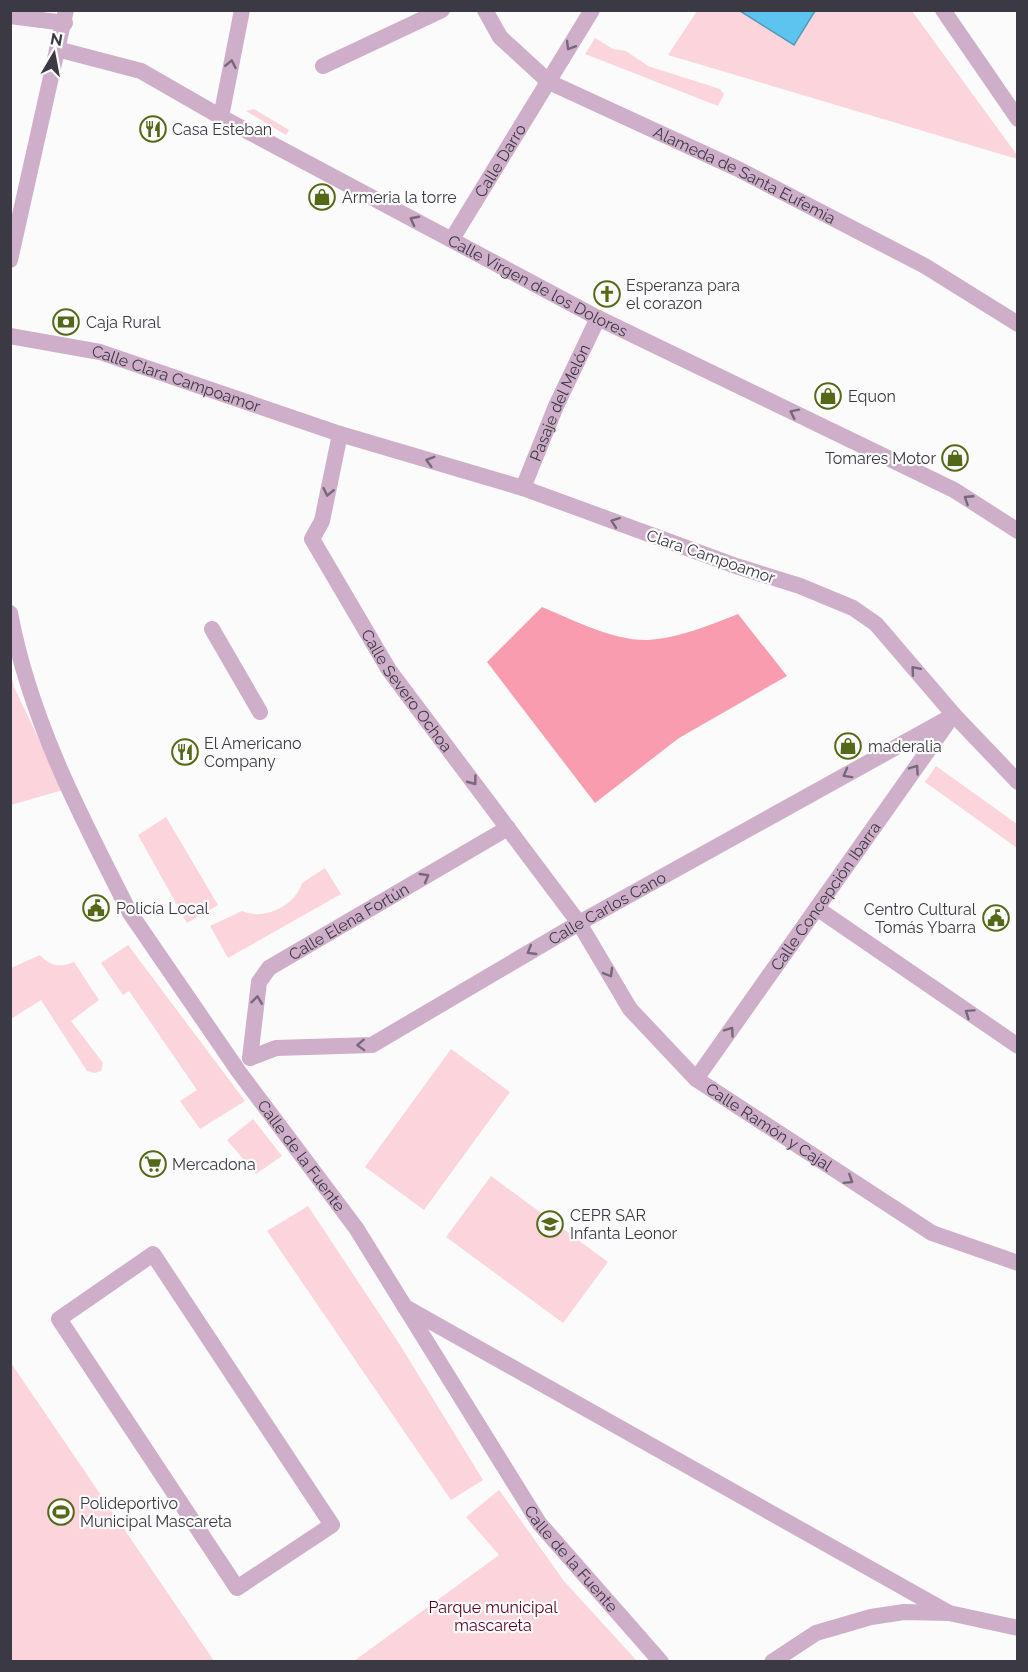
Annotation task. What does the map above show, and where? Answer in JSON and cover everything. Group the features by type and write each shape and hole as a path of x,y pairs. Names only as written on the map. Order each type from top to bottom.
{"street":[{"path":"221,117 242,10"},
{"path":"323,66 442,10"},
{"name":"Alameda de Santa Eufemia","path":"485,10 500,37 549,82 738,169 925,266 1017,324"},
{"name":"Calle Darro","path":"452,239 592,10"},
{"path":"943,10 1017,119"},
{"path":"10,16 65,17 10,260"},
{"name":"Calle Virgen de los Dolores","path":"57,49 141,71 221,117 598,318 954,490 1014,522"},
{"name":"Pasaje del Melón","path":"522,488 556,406 598,318"},
{"name":"Calle Clara Campoamor","path":"10,336 100,352 340,434"},
{"name":"Clara Campoamor","path":"340,434 522,488 736,566 800,586 853,608 876,624 954,715 1017,782"},
{"name":"Calle Severo Ochoa","path":"340,434 322,521 312,539 389,670 579,922"},
{"name":"Calle de la Fuente","path":"10,613 17,647 38,714 73,799 130,913 239,1072 356,1228 539,1523 661,1662"},
{"path":"212,629 261,712"},
{"name":"Calle Concepción Ibarra","path":"696,1079 954,715"},
{"name":"Calle Carlos Cano","path":"250,1058 276,1048 372,1045 579,922 954,715"},
{"name":"Calle Elena Fortún","path":"250,1058 259,982 269,968 508,828"},
{"path":"818,909 1017,1046"},
{"name":"Calle Ramón y Cajal","path":"579,922 630,1009 696,1079 932,1233 1017,1263"},
{"path":"239,1072 250,1058"},
{"path":"153,1254 332,1525 237,1588 59,1319 153,1254"},
{"path":"405,1307 949,1613"},
{"path":"772,1662 816,1633 871,1617 904,1612 949,1613 1017,1628"}],"green space":[{"path":"697,11 912,11 1017,155 1017,159 668,55"},
{"path":"595,38 613,49 626,51 648,66 720,89 724,94 718,106 585,54"},
{"path":"254,109 289,130 286,135 246,111"},
{"path":"10,671 14,687 63,790 11,805"},
{"path":"936,766 1017,824 1017,848 925,782"},
{"path":"166,817 218,905 187,923 138,835"},
{"path":"325,868 341,894 228,958 210,926 242,911 251,914 269,913 286,905 302,883"},
{"path":"128,945 245,1101 200,1129 180,1101 197,1090 129,991 123,995 101,963"},
{"path":"40,955 56,965 74,962 99,1000 71,1021 103,1063 101,1071 95,1073 87,1071 41,1000 11,1019 11,968"},
{"path":"451,1049 510,1092 424,1210 365,1167"},
{"path":"253,1119 282,1156 256,1174 227,1140"},
{"path":"491,1176 608,1262 563,1323 446,1237"},
{"path":"308,1206 400,1345 483,1480 451,1500 267,1231"},
{"name":"Polideportivo Municipal Mascareta","path":"11,1363 214,1661 11,1661"},
{"name":"Parque municipal mascareta","path":"499,1490 564,1581 637,1661 354,1661 499,1555 466,1517"}],"shaded area":[{"path":"542,607 608,633 648,640 683,634 738,614 787,676 679,738 595,803 487,662"}],"water":[{"path":"740,11 815,11 794,45"}],"place":[{"name":"Casa Esteban","path":"153,129"},
{"name":"Armeria la torre","path":"322,197"},
{"name":"Esperanza para el corazon","path":"607,294"},
{"name":"Caja Rural","path":"66,322"},
{"name":"Equon","path":"828,396"},
{"name":"Tomares Motor","path":"955,458"},
{"name":"maderalia","path":"848,746"},
{"name":"El Americano Company","path":"185,752"},
{"name":"Policía Local","path":"96,908"},
{"name":"Centro Cultural Tomás Ybarra","path":"996,918"},
{"name":"Mercadona","path":"153,1164"},
{"name":"CEPR SAR Infanta Leonor","path":"550,1224"},
{"name":"Polideportivo Municipal Mascareta","path":"61,1512"}]}
